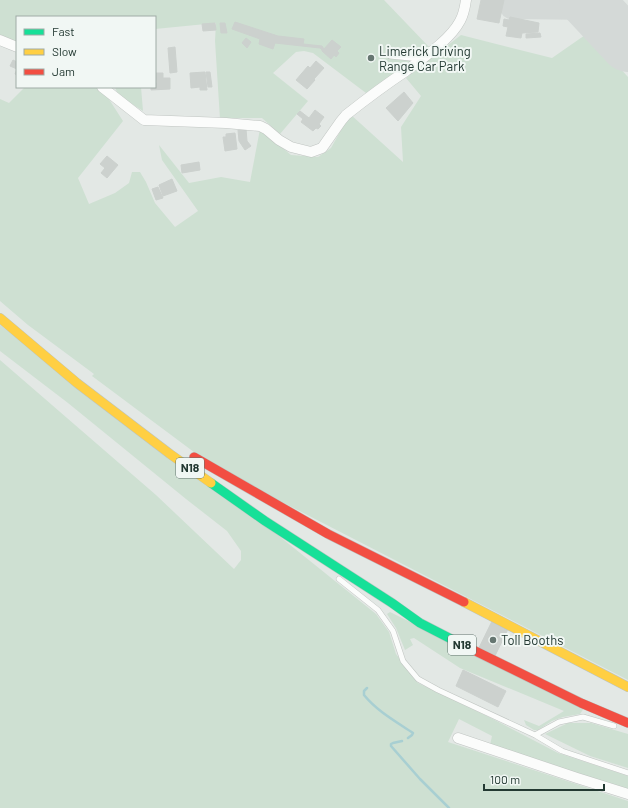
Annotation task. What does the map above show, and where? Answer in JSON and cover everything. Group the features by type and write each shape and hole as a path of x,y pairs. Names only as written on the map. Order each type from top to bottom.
{"highway":[{"path":"0,309 82,377 156,432"},
{"name":"N18","path":"0,318 77,383 170,454 265,521 420,623 624,725"},
{"name":"N18","path":"186,452 328,534 516,628 628,687"}],"street":[{"path":"103,88 144,120 226,123 260,126 279,140 292,147 311,152 322,148 340,121 346,115 421,60 451,33 460,22 465,9 466,0"},
{"path":"0,40 16,47"},
{"path":"458,738 628,794"}],"lane":[{"path":"390,56 421,60"},
{"path":"306,547 327,568"},
{"path":"333,573 378,610 393,631 403,661 418,679 535,736 562,751 628,773"},
{"path":"535,736 559,722 583,717 624,725"}],"green space":[{"path":"0,0 384,0 430,48 366,93 313,53 304,51 296,52 273,73 308,101 280,134 262,118 220,119 215,41 216,23 156,29 156,16 16,16 16,42 0,35"},
{"path":"527,0 578,0 581,5 525,5"},
{"path":"588,33 628,77 628,680 214,467 92,376 94,374 28,325 0,301 0,99 9,103 24,88 97,88 105,93 123,121 78,178 89,204 115,193 129,183 132,172 140,172 155,203 175,227 198,211 162,160 159,145 189,183 221,177 250,182 260,129 291,155 318,157 331,148 350,114 403,162 401,127 421,96 406,78 461,35 552,58"},
{"path":"115,88 141,88 143,111 118,95"},
{"path":"0,325 279,536 376,614 389,632 396,654 418,683 491,718 558,753 628,776 628,792 490,745 492,736 459,719 448,742 628,801 628,808 0,808 0,360 156,495 234,569 241,560 241,551 227,531 68,403 0,351"},
{"path":"390,612 584,708 580,714 563,717 552,721 538,730 534,730 526,725 524,720 539,726 564,711 460,668 414,638 410,639 413,645 405,650 396,628 387,614"},
{"path":"568,723 591,723 628,734 628,768 590,756 545,734"}],"building":[{"path":"481,0 504,0 499,23 477,19"},
{"path":"510,17 539,23 538,32 522,33 521,38 506,36 508,27 503,26 504,19 509,20"},
{"path":"235,22 278,36 304,39 303,44 322,46 324,49 332,40 341,47 337,51 339,53 336,57 334,55 331,59 320,48 275,43 273,49 259,44 260,39 232,29"},
{"path":"215,23 216,30 203,31 202,24"},
{"path":"220,23 225,23 227,33 221,33"},
{"path":"540,33 541,37 526,38 526,34"},
{"path":"246,38 251,42 247,48 242,43"},
{"path":"175,47 177,72 170,73 168,48"},
{"path":"13,60 16,62 16,69 10,66"},
{"path":"316,61 324,68 307,89 296,80 308,66 310,68"},
{"path":"205,72 207,90 200,90 200,87 191,88 190,73"},
{"path":"206,72 210,72 212,87 208,87"},
{"path":"156,73 163,73 163,78 170,78 170,89 151,90 151,88 156,88"},
{"path":"404,92 413,103 398,121 386,108"},
{"path":"315,110 324,117 319,124 321,126 313,131 301,122 303,119 297,114 300,111 309,118"},
{"path":"246,129 247,141 251,146 245,150 239,141 238,130"},
{"path":"235,133 237,149 225,151 223,137 226,137 226,134"},
{"path":"107,156 118,165 107,178 101,173 105,168 100,164"},
{"path":"199,162 200,170 182,173 181,165"},
{"path":"172,179 177,191 163,196 159,185"},
{"path":"158,187 163,198 156,200 152,189"},
{"name":"Toll Booths","path":"495,615 511,623 491,664 475,656"},
{"path":"463,670 506,691 498,707 456,686"}],"waterway":[{"path":"367,688 364,691 364,695 369,701 387,716 413,733 408,738"},
{"path":"402,741 393,743 391,746 420,779 449,808"}],"taxiway":[{"path":"514,0 511,8 594,9"}],"runway":[{"path":"586,0 628,45"}],"traffic: fast":[{"path":"211,483 265,521 392,603 420,623 455,641"}],"traffic: slow":[{"path":"0,318 77,383 170,454 211,483"},
{"path":"464,602 628,687"}],"traffic: jam":[{"path":"194,457 328,534 464,602"},
{"path":"455,641 581,703 628,723"}],"place":[{"name":"Limerick Driving Range Car Park","path":"371,58"},
{"name":"Toll Booths","path":"493,640"}]}
